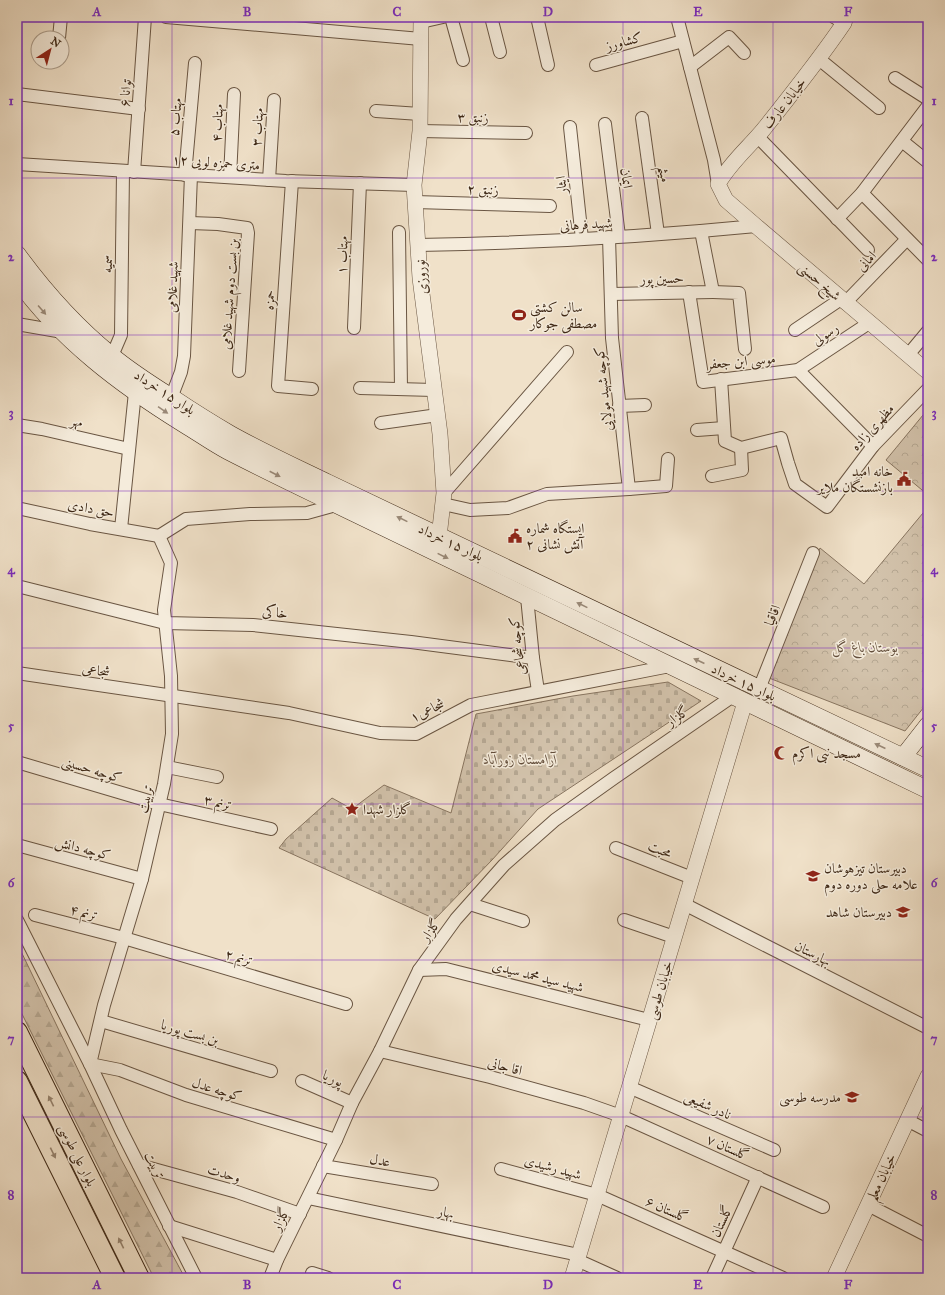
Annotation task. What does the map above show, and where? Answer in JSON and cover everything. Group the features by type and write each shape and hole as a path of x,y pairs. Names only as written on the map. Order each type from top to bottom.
{"highway":[{"name":"بلوار علی طوسی","path":"17,1032 138,1278"},
{"name":"بلوار علی طوسی","path":"17,1081 115,1278"}],"main road":[{"name":"بلوار ۱۵ خرداد","path":"17,254 36,280 61,308 112,356 140,378 231,434 269,455 439,537 495,572 526,596 928,790"},
{"name":"بلوار ۱۵ خرداد","path":"17,279 52,321 81,350 108,372 135,392 227,450 336,505 495,572 759,689 928,769"},
{"path":"903,757 928,725"}],"street":[{"path":"60,30 61,17"},
{"name":"توانا ۶","path":"129,171 139,110 145,17"},
{"path":"166,17 265,21 421,39"},
{"path":"421,19 443,17"},
{"path":"451,17 463,60"},
{"path":"491,17 500,52"},
{"path":"537,17 548,65"},
{"path":"677,17 714,160 718,184"},
{"name":"نوروزی","path":"421,19 420,131 414,185 420,278 438,415 444,498 439,537"},
{"name":"خیابان عارف","path":"718,184 725,172 757,136 819,59 841,19"},
{"path":"690,67 729,37 744,53"},
{"name":"کشاورز","path":"596,65 683,41"},
{"path":"819,59 879,108"},
{"name":"مهتاب ۵","path":"188,175 195,63"},
{"path":"896,78 928,99"},
{"path":"17,94 139,110"},
{"name":"مهتاب ۴","path":"230,177 234,94"},
{"name":"مهتاب ۳","path":"268,180 274,100"},
{"path":"837,219 862,193 928,106"},
{"path":"376,112 420,114"},
{"name":"میثم","path":"642,118 658,234"},
{"name":"ایمان","path":"605,124 614,237"},
{"name":"ایثار","path":"570,127 582,239"},
{"name":"زنبق ۳","path":"420,131 526,133"},
{"path":"757,136 868,250"},
{"path":"902,141 928,162"},
{"name":"۱۲ متری حمزه لویی","path":"17,164 268,180 414,185"},
{"name":"سمیه","path":"112,356 121,336 129,171"},
{"name":"شهید غلامی","path":"171,398 181,372 184,356 190,223 188,175"},
{"name":"حمزه","path":"292,181 278,386 312,388"},
{"name":"مهتاب ۱","path":"354,328 360,183"},
{"name":"شیخ حسنی","path":"718,184 726,200 928,372"},
{"path":"862,193 926,255"},
{"name":"زنبق ۲","path":"415,202 550,206"},
{"name":"بن بست دوم شهید غلامی","path":"190,223 218,224 246,228 248,233 239,371"},
{"name":"شهید فرهانی","path":"418,245 512,243 756,226"},
{"path":"701,231 713,292"},
{"path":"400,232 400,388"},
{"name":"کوچه شهید مولایی","path":"614,237 611,294 612,338 628,490"},
{"name":"امانی","path":"795,330 843,301 908,239"},
{"name":"حسین پور","path":"611,294 689,292 739,293 745,349"},
{"name":"موسی ابن جعفر","path":"689,292 702,382 798,370"},
{"name":"رسولی","path":"798,370 869,323"},
{"path":"17,324 63,332"},
{"path":"908,355 928,331"},
{"path":"567,352 444,498 470,510 508,508 547,494 628,490 666,486 668,459"},
{"path":"798,370 873,446"},
{"path":"712,476 742,470 741,448 725,441 721,379"},
{"path":"360,388 434,390"},
{"name":"مظهری زاده","path":"741,448 781,438 795,484 828,507 873,446 928,389"},
{"path":"121,529 135,392"},
{"path":"619,406 645,405"},
{"path":"381,423 438,415"},
{"name":"مهر","path":"17,425 42,429 129,449"},
{"path":"697,430 724,428"},
{"path":"159,536 186,519 250,514 307,513 336,505"},
{"name":"حق دادی","path":"17,508 159,536"},
{"name":"تربیت","path":"90,1064 124,938 142,879 164,784 172,734 171,676 164,610 171,563 159,536"},
{"name":"اقاقیا","path":"759,689 813,553"},
{"name":"خاکی","path":"17,586 165,623 253,625 411,642 532,658"},
{"name":"کوچه شجاعی","path":"526,596 532,658 538,691"},
{"name":"شجاعی۱","path":"171,696 289,713 380,733 416,734 471,705 670,666"},
{"name":"شجاعی","path":"17,673 171,696"},
{"name":"خیابان طوسی","path":"572,1278 692,878 739,699"},
{"name":"گلزار","path":"270,1278 277,1260 336,1140 352,1103 380,1051 419,970 456,919 504,865 555,820 614,778 739,699"},
{"name":"کوچه حسینی","path":"17,762 159,804"},
{"path":"167,767 217,777"},
{"name":"ترنم ۳","path":"159,804 271,829"},
{"name":"کوچه دانش","path":"17,845 142,879"},
{"name":"محبت","path":"616,848 692,878"},
{"path":"470,904 523,921"},
{"name":"بهارستان","path":"684,904 928,1028"},
{"name":"ترنم ۴","path":"35,915 124,938"},
{"name":"تربیت","path":"17,920 196,1278"},
{"path":"624,920 674,937"},
{"name":"ترنم ۲","path":"124,938 346,1004"},
{"name":"شهید سید محمد سیدی","path":"419,970 446,969 649,1020"},
{"name":"بن بست پوریا","path":"101,1022 271,1071"},
{"name":"اقا جانی","path":"380,1051 490,1077 584,1103 621,1116"},
{"name":"کوچه عدل","path":"90,1064 120,1070 186,1095 336,1140"},
{"name":"خیابان معلم","path":"834,1278 928,1076"},
{"name":"پوریا","path":"302,1081 352,1103"},
{"name":"نادر شفیعی","path":"629,1087 774,1150"},
{"name":"گلستان ۷","path":"621,1116 823,1206"},
{"path":"907,1120 928,1131"},
{"name":"وحدت","path":"139,1165 237,1192 300,1214"},
{"name":"عدل","path":"323,1166 432,1184"},
{"name":"شهید رشیدی","path":"501,1169 597,1194"},
{"name":"گلستان","path":"712,1278 758,1177"},
{"name":"گلستان ۶","path":"597,1194 783,1278"},
{"name":"بهار","path":"308,1198 578,1257 617,1278"},
{"path":"868,1205 928,1236"},
{"path":"169,1226 277,1260"},
{"path":"312,1273 328,1278"}],"green space":[{"path":"928,409 928,495 886,460"},
{"name":"بوستان باغ گل","path":"928,507 928,702 905,731 769,678 820,548 864,584"},
{"name":"آرامستان زورآباد","path":"668,682 701,701 538,809 492,860 435,919 279,848 286,839 332,798 352,809 384,785 451,813 476,714 573,696"},
{"path":"17,943 121,1159 185,1278 154,1278 17,1004"}],"place":[{"name":"سالن کشتی مصطفی جوکار","path":"519,315"},
{"name":"خانه امید بازنشستگان ملایر","path":"904,479"},
{"name":"ایستگاه شماره ۲ آتش نشانی","path":"515,536"},
{"name":"مسجد نبی اکرم","path":"781,753"},
{"name":"گلزار شهدا","path":"352,809"},
{"name":"دبیرستان تیزهوشان علامه حلی دوره دوم","path":"813,876"},
{"name":"دبیرستان شاهد","path":"903,912"},
{"name":"مدرسه طوسی","path":"852,1097"}]}
